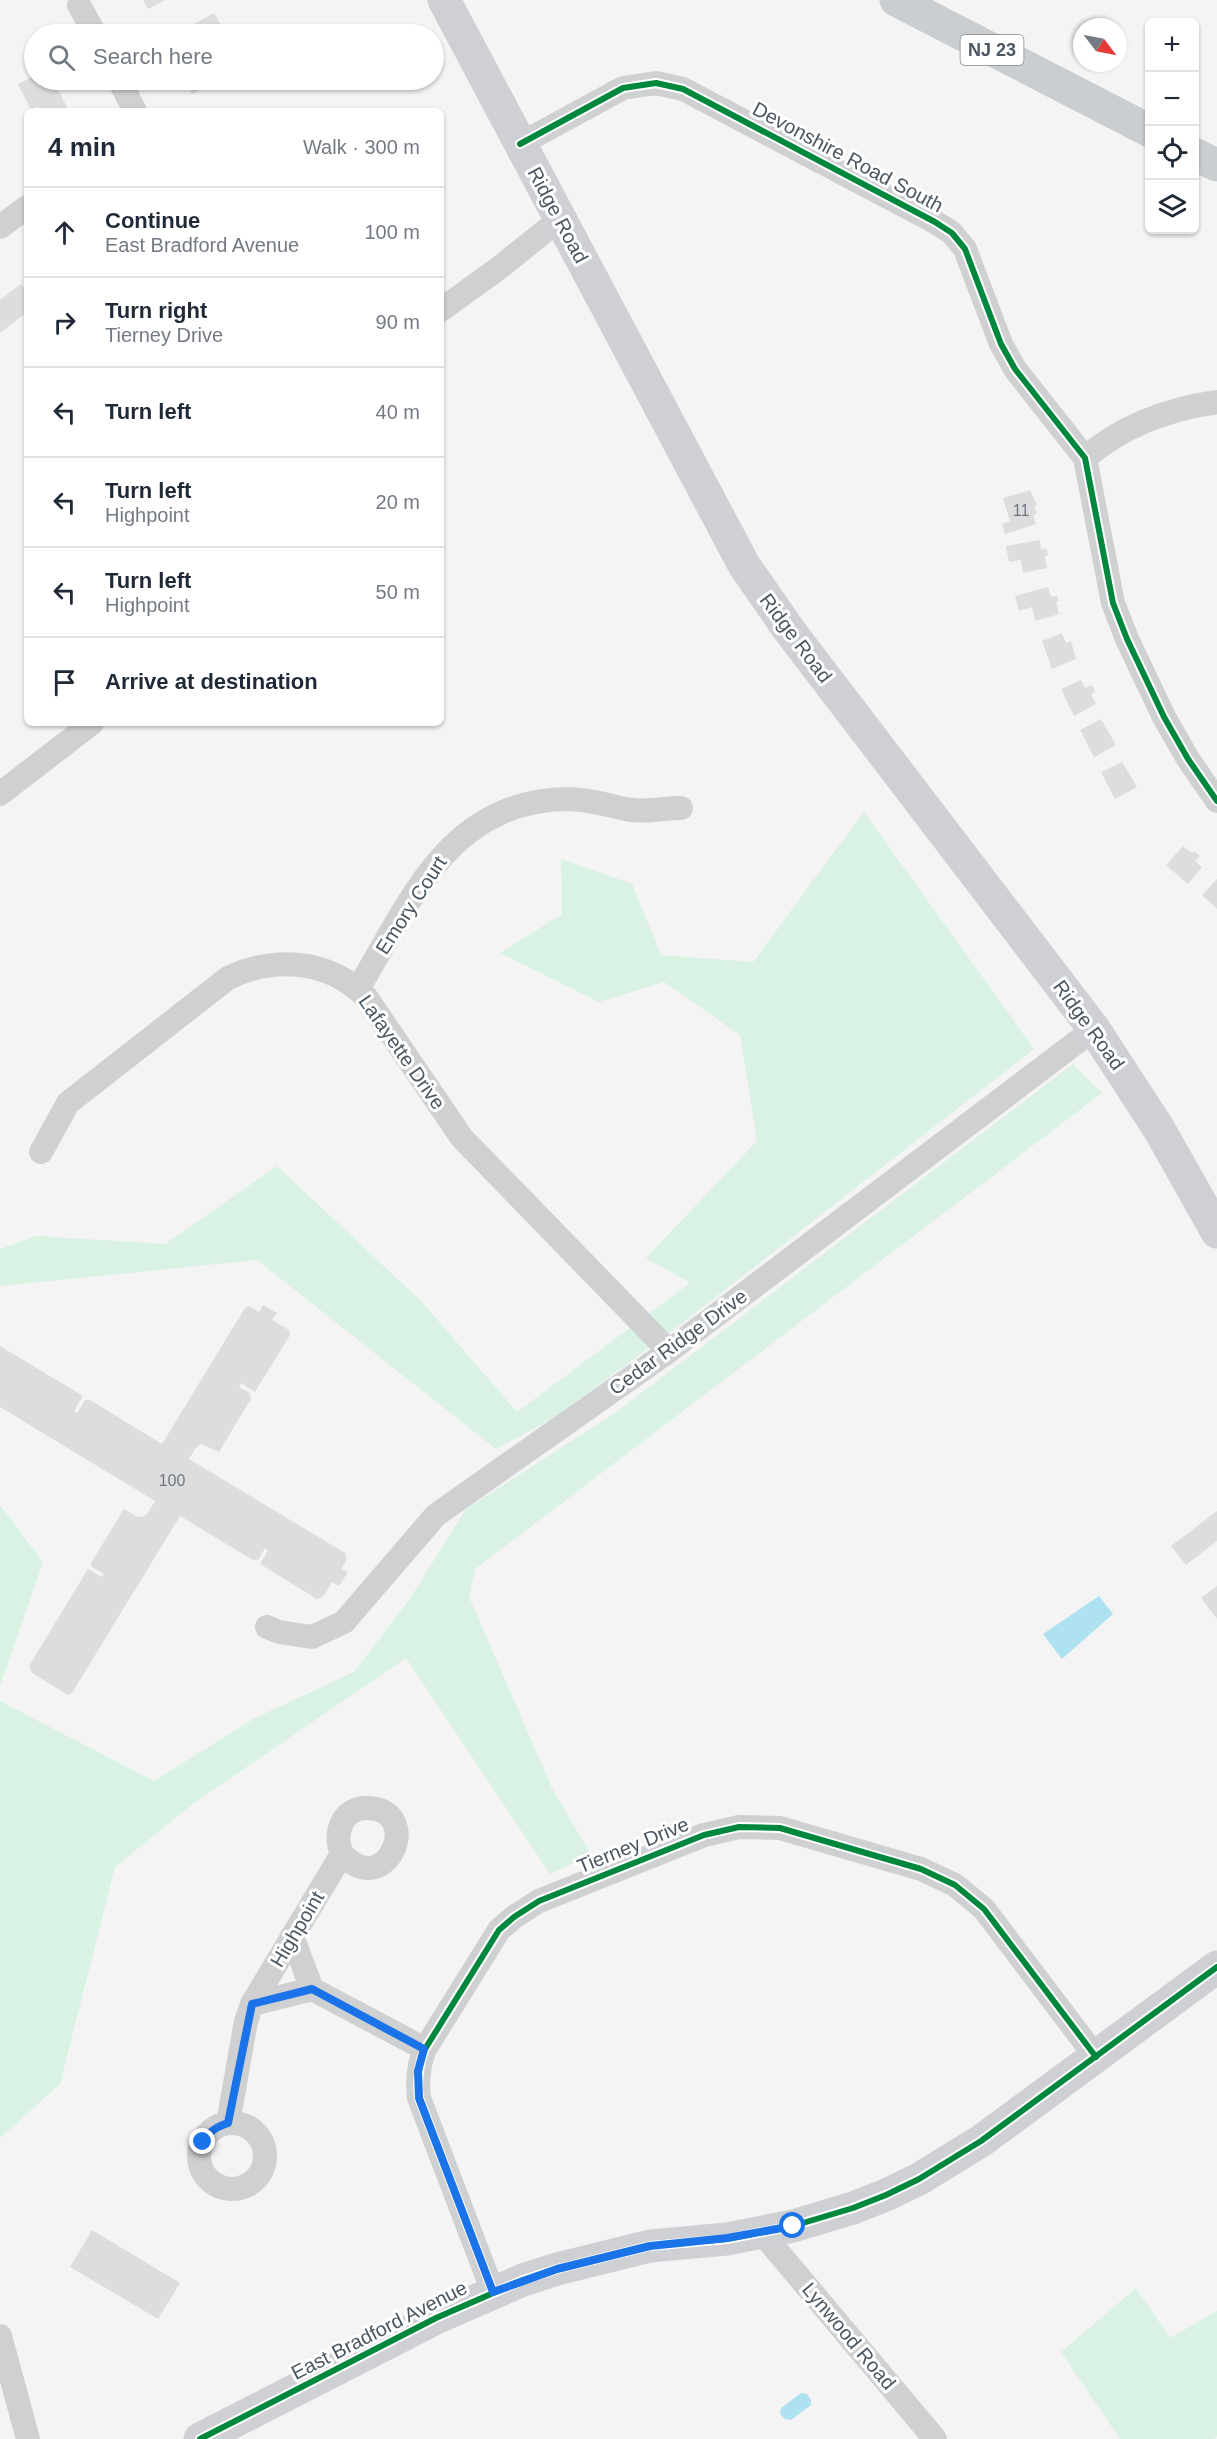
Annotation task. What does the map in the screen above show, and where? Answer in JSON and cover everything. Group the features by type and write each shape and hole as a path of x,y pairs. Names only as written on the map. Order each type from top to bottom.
{"main road":[{"name":"Ridge Road","path":"444,0 724,530 766,598 1094,1029 1159,1129 1217,1232"},
{"name":"NJ 23","path":"896,0 1145,129"},
{"path":"1199,156 1217,165"},
{"name":"East Bradford Avenue","path":"200,2439 436,2318 493,2292 557,2269 650,2246 762,2233 823,2218 853,2208 919,2179 981,2141 1217,1967"}],"street":[{"path":"79,5 89,24"},
{"name":"Devonshire Road South","path":"520,144 623,88 645,83 670,85 683,89 935,222 952,233 965,249 1001,344 1015,369 1084,458"},
{"path":"124,90 133,108"},
{"path":"0,227 24,209"},
{"path":"444,308 499,268 560,219"},
{"path":"1217,402 1189,407 1144,422 1102,444 1084,458 1113,603 1142,675 1164,717 1188,759 1217,801"},
{"path":"0,794 88,726"},
{"name":"Emory Court","path":"358,989 429,871 457,840 492,816 530,803 560,799 590,800 628,810 681,808"},
{"name":"Lafayette Drive","path":"41,1152 68,1102 228,978 260,966 294,964 325,970 358,989 376,1009 462,1138 669,1351"},
{"name":"Cedar Ridge Drive","path":"267,1627 279,1632 312,1637 344,1622 436,1515 669,1351 1094,1029"},
{"name":"Tierney Drive","path":"493,2292 419,2098 418,2071 424,2049 499,1930 514,1917 539,1901 704,1835 739,1827 760,1826 799,1832 945,1878 966,1892 993,1920 1096,2057"},
{"name":"Highpoint","path":"228,2123 252,2004 342,1854"},
{"path":"292,1936 312,1989 424,2049"},
{"name":"Highpoint","path":"252,2004 312,1989"},
{"name":"Lynwood Road","path":"762,2233 935,2439"},
{"path":"0,2336 28,2439"}],"green space":[{"path":"864,812 1034,1049 677,1327 552,1419 496,1449 257,1260 0,1286 0,1249 37,1236 165,1244 277,1166 422,1302 517,1412 690,1283 646,1258 757,1141 740,1035 664,982 599,1002 500,953 562,914 561,859 632,884 661,955 753,962"},
{"path":"1073,1064 1102,1093 475,1569 469,1597 552,1788 591,1855 550,1874 406,1658 194,1803 115,1867 60,2084 0,2138 0,1701 154,1781 253,1719 354,1672 411,1597 466,1509 615,1413"},
{"path":"0,1505 43,1562 0,1686"},
{"path":"1136,2288 1170,2338 1217,2311 1217,2436 1214,2439 1120,2439 1061,2352"}],"water":[{"path":"1099,1596 1113,1614 1062,1659 1043,1634"},
{"path":"801,2393 807,2394 811,2405 791,2420 785,2419 780,2414 781,2408"}],"building":[{"path":"143,0 165,0 148,9"},
{"path":"214,13 220,24 194,24"},
{"path":"24,81 24,90 58,90 67,108 39,108 38,106 30,108 18,84"},
{"path":"21,284 24,288 24,314 0,333 0,300"},
{"path":"1030,490 1037,505 1034,506 1037,514 1033,515 1036,524 1005,534 1002,524 1010,521 1003,498"},
{"path":"1040,540 1041,550 1046,548 1048,555 1045,556 1047,568 1023,573 1021,560 1009,562 1006,546"},
{"path":"1048,587 1051,597 1057,596 1059,614 1035,621 1032,607 1019,611 1015,596"},
{"path":"1062,633 1066,643 1071,641 1076,659 1052,669 1042,641"},
{"path":"1081,680 1085,688 1092,685 1095,692 1091,694 1096,704 1074,716 1061,689"},
{"path":"1101,719 1116,745 1094,757 1080,730"},
{"path":"1122,762 1137,787 1115,799 1101,772"},
{"path":"1183,846 1200,856 1195,861 1202,867 1188,884 1166,865"},
{"path":"1217,879 1217,909 1202,895"},
{"path":"263,1305 277,1313 272,1320 289,1330 290,1335 255,1392 241,1383 239,1387 250,1393 251,1399 219,1452 201,1444 189,1459 345,1553 347,1559 341,1569 348,1572 339,1586 332,1582 323,1597 317,1599 260,1564 268,1550 265,1548 258,1560 253,1560 180,1516 72,1693 68,1695 32,1673 29,1666 88,1569 102,1577 104,1574 92,1567 91,1563 124,1509 142,1517 147,1514 155,1501 0,1407 0,1346 83,1396 74,1411 77,1413 85,1400 90,1400 162,1444 245,1308 249,1306 259,1312"},
{"path":"1217,1511 1217,1541 1186,1565 1171,1546"},
{"path":"1217,1586 1217,1619 1201,1598"},
{"path":"92,2230 180,2283 158,2319 70,2267"}],"cycle path":[{"path":"520,144 623,88 656,83 683,89 952,233 965,249 1001,344 1015,369 1085,458 1113,603 1127,639 1164,717 1188,759 1217,801"},
{"path":"493,2292 419,2098 419,2073 425,2049 499,1930 514,1917 539,1901 704,1835 739,1827 780,1828 921,1869 955,1885 984,1909 1096,2057"},
{"path":"200,2439 436,2318 523,2280 557,2269 650,2246 727,2239 793,2226 853,2208 886,2195 919,2179 981,2141 1217,1967"}],"route":[{"path":"203,2142 218,2126 228,2123 246,2022 252,2004 312,1989 424,2049 418,2071 419,2098 493,2292 557,2269 650,2246 727,2238 793,2226"}]}
